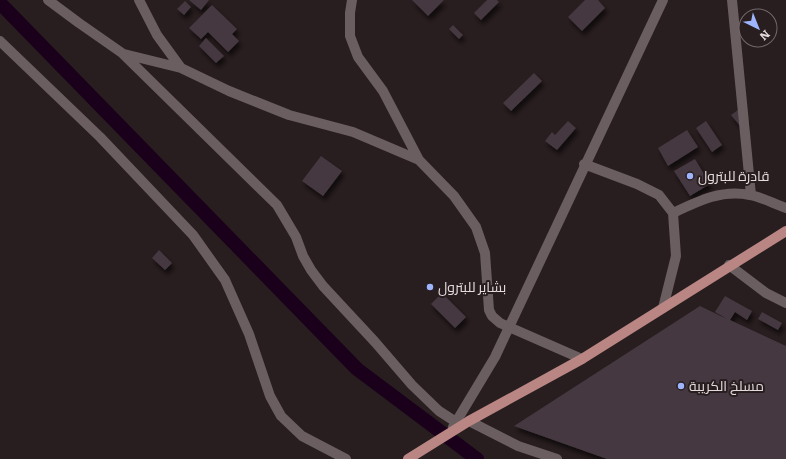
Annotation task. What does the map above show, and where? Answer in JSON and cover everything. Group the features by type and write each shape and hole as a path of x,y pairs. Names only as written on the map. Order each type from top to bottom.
{"main road":[{"path":"408,459 469,421 582,359 786,231"}],"street":[{"path":"48,0 78,23 122,53 277,204 296,237 303,256 323,286 375,342 412,385 439,411 456,422"},
{"path":"138,0 157,35 180,68"},
{"path":"352,0 350,13 350,36 358,57 384,91 419,160 454,196 476,228 485,253 489,310 500,323 582,359"},
{"path":"450,433 495,357 584,164 663,0"},
{"path":"732,0 751,195"},
{"path":"0,41 100,137 193,235 226,280 249,334 270,396 282,416 302,436 346,459"},
{"path":"122,53 180,68 228,91 289,115 353,132 419,160"},
{"path":"584,164 659,194 673,213 676,256 663,308"},
{"path":"673,213 705,198 730,193 751,195 786,208"},
{"path":"729,266 766,293 786,304"},
{"path":"469,421 518,446 557,459"}],"building":[{"path":"189,0 209,0 201,10"},
{"path":"412,0 444,0 428,16"},
{"path":"487,0 497,0 499,2 481,20 474,13"},
{"path":"585,0 598,0 605,8 582,31 568,17"},
{"path":"185,1 191,7 184,15 177,9"},
{"path":"212,5 237,29 232,34 239,41 228,52 208,32 201,39 189,28"},
{"path":"453,25 463,35 459,39 449,29"},
{"path":"206,38 224,56 216,63 199,46"},
{"path":"534,73 542,81 511,111 503,103"},
{"path":"738,110 747,121 740,126 731,115"},
{"path":"568,121 576,128 557,150 545,141 552,132 555,135"},
{"path":"706,121 722,145 712,152 696,128"},
{"path":"687,130 698,147 668,166 658,148"},
{"path":"321,156 342,171 323,196 302,181"},
{"path":"695,159 710,184 690,196 674,171"},
{"path":"159,250 172,263 165,270 152,258"},
{"path":"442,293 466,317 455,328 431,304"},
{"name":"مسلخ الكريبة","path":"725,296 752,311 747,320 735,312 730,320 786,346 786,459 607,459 514,426 700,306 727,319 715,312"},
{"path":"762,312 782,323 778,330 758,319"}],"waterway":[{"path":"0,3 357,369 477,459"}],"place":[{"name":"قادرة للبترول","path":"690,176"},
{"name":"بشاير للبترول","path":"430,287"},
{"name":"مسلخ الكريبة","path":"681,386"}]}
